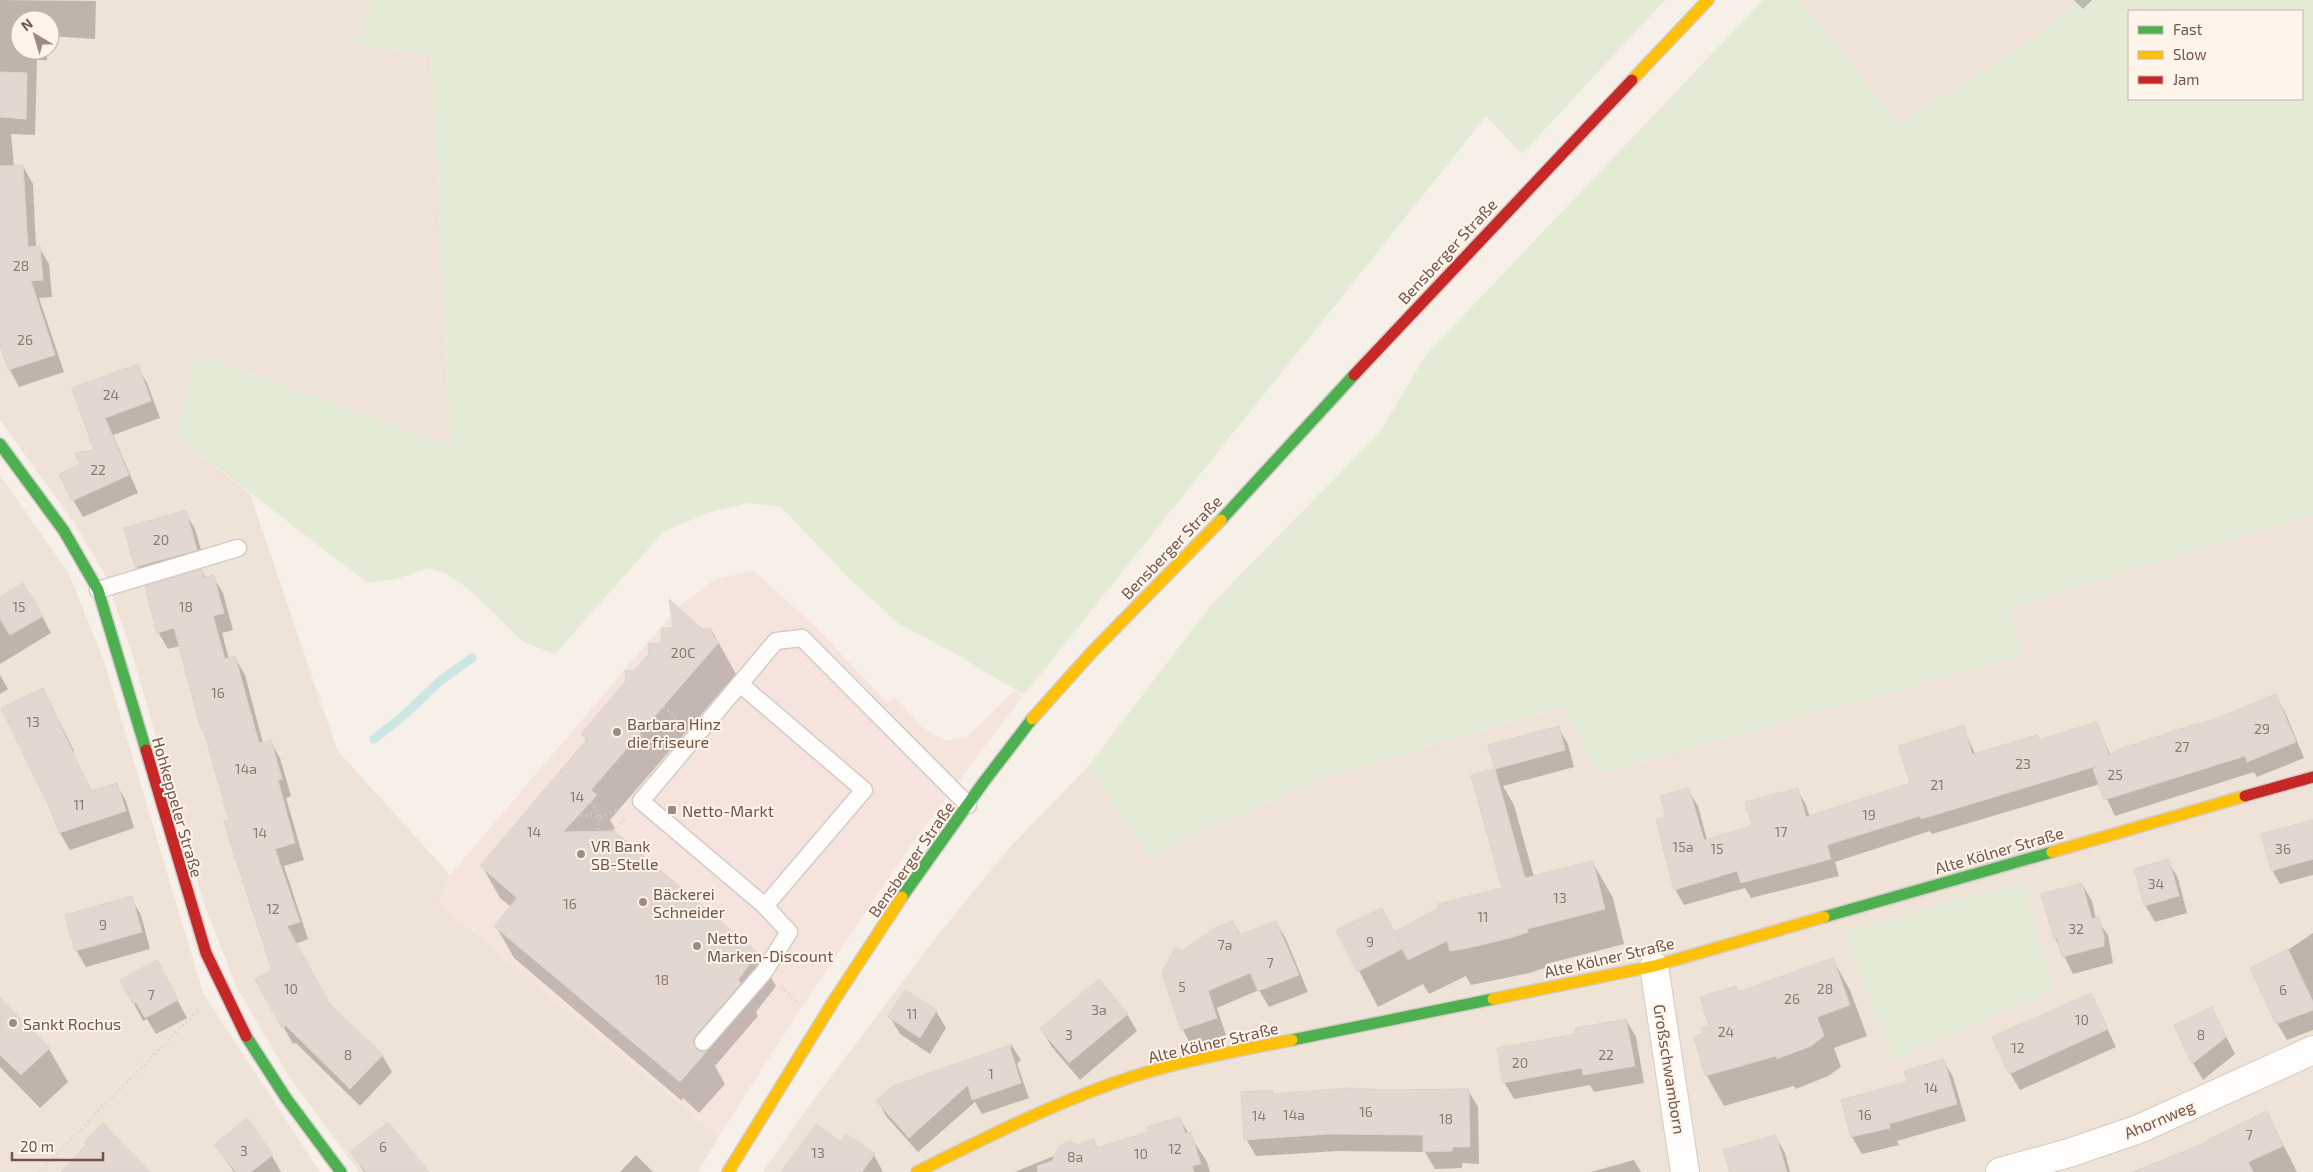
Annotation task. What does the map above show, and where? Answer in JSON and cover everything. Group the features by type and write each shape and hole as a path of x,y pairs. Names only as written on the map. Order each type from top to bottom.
{"street":[{"name":"Bensberger Straße","path":"728,1172 819,1022 968,805 1025,728 1100,642 1190,553 1527,189 1708,0"},
{"name":"Hohkeppeler Straße","path":"0,444 64,531 98,590 206,953 248,1041 286,1098 341,1172"},
{"name":"Alte Kölner Straße","path":"917,1172 1024,1118 1112,1084 1189,1062 1654,966 2313,777"},
{"name":"Großschwamborn","path":"1654,966 1685,1172"},
{"name":"Ahornweg","path":"2000,1172 2069,1153 2139,1129 2313,1050"}],"lane":[{"path":"98,590 238,548"},
{"path":"703,1042 764,972 789,932 765,906 641,801 776,641 802,638 968,805"},
{"path":"740,684 864,790 765,906"}],"path":[{"path":"581,815 601,817 641,801"},
{"path":"591,802 601,817 598,831"},
{"path":"779,984 798,1003"},
{"path":"40,1172 196,1012"}],"shaded area":[{"path":"0,0 373,0 354,44 431,55 451,446 196,353 177,437 250,494 337,750 450,875 439,903 719,1136 698,1172 359,1172 288,1075 237,988 203,901 132,653 105,575 75,524 0,420"},
{"path":"1799,0 2079,0 2025,44 1899,123"},
{"path":"0,475 69,574 104,661 203,993 320,1172 0,1172"},
{"path":"2313,514 2313,1172 763,1172 811,1103 937,936 1010,847 1088,767 1152,859 1177,841 1331,775 1565,706 1598,774 2023,655 2008,608"},
{"path":"753,570 815,626 887,703 895,697 923,728 947,741 968,736 1014,691 1022,697 918,835 805,1002 719,1136 439,903 450,875 677,608 714,580"}],"green space":[{"path":"373,0 1665,0 1522,154 1486,116 1024,695 949,650 899,624 850,579 781,507 748,503 710,512 663,532 555,654 523,642 470,590 445,573 428,568 396,579 368,583 177,437 195,353 451,446 431,55 354,44"},
{"path":"1763,0 1799,0 1899,123 2025,44 2079,0 2313,0 2313,514 2009,608 2023,655 1597,774 1564,706 1331,775 1177,841 1152,859 1088,767 1210,606 1380,432 1426,355"},
{"path":"2023,882 2053,989 1893,1060 1844,932"}],"building":[{"path":"0,72 27,73 26,119 0,117"},
{"path":"23,165 28,247 40,246 43,280 31,281 55,355 8,370 0,345 0,166"},
{"path":"138,364 151,401 105,418 129,475 72,501 59,474 80,464 75,453 94,450 72,388"},
{"path":"186,510 197,550 135,567 124,528"},
{"path":"202,569 203,578 214,575 224,613 213,616 225,659 235,656 259,743 271,740 282,779 278,780 295,843 275,849 300,922 287,926 329,1003 383,1055 350,1089 286,1026 282,1028 255,979 272,970 224,821 229,820 203,728 201,729 174,628 157,633 145,586"},
{"path":"23,583 43,616 10,635 0,619 0,597"},
{"path":"669,599 702,629 711,628 713,636 719,642 591,790 597,795 563,832 614,831 758,953 738,980 741,983 695,1036 693,1041 696,1049 702,1052 707,1051 680,1082 494,926 517,898 480,866 587,739 581,734 626,681 625,671 634,670 649,654 648,644 662,643 661,629 673,627"},
{"path":"43,688 91,791 117,783 126,811 59,833 51,810 1,708"},
{"path":"2276,694 2296,742 2247,762 2245,756 2104,800 2093,769 2097,766 1921,819 1920,816 1827,845 1831,859 1741,883 1737,871 1674,890 1656,819 1666,817 1660,796 1689,788 1704,840 1752,826 1745,802 1798,788 1806,817 1910,783 1898,746 1964,725 1972,754 2038,735 2039,740 2097,722 2109,756 2117,750 2192,725 2211,721"},
{"path":"1559,726 1565,750 1495,769 1488,745"},
{"path":"1495,769 1525,878 1593,861 1605,909 1527,929 1528,932 1510,938 1468,948 1450,951 1447,941 1408,960 1402,949 1357,972 1336,930 1382,908 1394,932 1439,908 1438,904 1502,888 1471,775"},
{"path":"2313,820 2313,859 2271,871 2261,834"},
{"path":"2169,859 2179,896 2144,906 2134,869"},
{"path":"2082,883 2092,919 2099,917 2104,936 2104,946 2062,957 2057,938 2054,939 2041,894"},
{"path":"132,896 142,932 75,951 65,915"},
{"path":"1233,921 1239,935 1276,921 1299,975 1258,991 1250,973 1208,991 1217,1018 1181,1030 1162,973 1175,948 1182,951 1217,927"},
{"path":"2288,949 2313,1002 2313,1010 2276,1024 2250,968"},
{"path":"1833,958 1850,1005 1817,1017 1824,1036 1811,1046 1777,1059 1776,1056 1705,1076 1694,1036 1703,1034 1701,1028 1709,1026 1700,997 1736,986 1738,992"},
{"path":"157,960 178,1000 145,1018 136,1002 133,1004 120,980"},
{"path":"1099,979 1128,1014 1069,1063 1040,1029"},
{"path":"905,990 937,1010 920,1038 888,1017"},
{"path":"2091,993 2108,1029 2009,1074 1992,1037"},
{"name":"Sankt Rochus","path":"0,998 50,1048 21,1075 0,1055"},
{"path":"2212,1007 2226,1037 2192,1064 2174,1025"},
{"path":"1626,1019 1635,1066 1583,1075 1582,1068 1503,1083 1497,1048 1576,1034 1575,1028"},
{"path":"1013,1044 1010,1048 1021,1083 972,1100 968,1085 909,1138 876,1101 893,1086"},
{"path":"1944,1059 1957,1104 1889,1124 1890,1128 1851,1137 1841,1100 1907,1082 1904,1071"},
{"path":"1348,1088 1386,1090 1469,1089 1470,1147 1453,1147 1452,1151 1423,1152 1423,1135 1328,1134 1244,1140 1241,1092 1273,1090 1273,1094"},
{"path":"2267,1111 2283,1146 2248,1162 2253,1172 2134,1172 2209,1141 2209,1139"},
{"path":"1180,1117 1185,1133 1191,1132 1201,1164 1192,1166 1194,1172 1038,1172 1037,1166 1052,1161 1059,1146 1069,1141 1078,1145 1094,1139 1096,1148 1149,1132 1147,1127"},
{"path":"247,1118 273,1155 251,1172 236,1172 214,1145"},
{"path":"388,1122 429,1172 366,1172 350,1152"},
{"path":"103,1123 150,1172 61,1172 86,1145 84,1142"},
{"path":"816,1124 841,1142 846,1134 875,1154 862,1172 781,1172"},
{"path":"1776,1135 1787,1172 1730,1172 1723,1150"}],"waterway":[{"path":"374,739 402,717 440,681 472,658"}],"traffic: fast":[{"path":"1221,520 1354,375"},
{"path":"0,444 64,531 98,590 146,750"},
{"path":"902,897 983,783 1032,719"},
{"path":"1824,917 2052,852"},
{"path":"1292,1040 1493,999"},
{"path":"246,1036 286,1098 341,1172"}],"traffic: slow":[{"path":"1632,80 1708,0"},
{"path":"1032,719 1092,652 1221,520"},
{"path":"2052,852 2245,796"},
{"path":"728,1172 833,1002 902,897"},
{"path":"1493,999 1654,966 1824,917"},
{"path":"917,1172 1037,1114 1111,1084 1178,1064 1292,1040"}],"traffic: jam":[{"path":"1354,375 1632,80"},
{"path":"146,750 206,953 246,1036"},
{"path":"2245,796 2313,777"}],"place":[{"name":"Barbara Hinz die friseure","path":"617,732"},
{"name":"Netto-Markt","path":"672,810"},
{"name":"VR Bank SB-Stelle","path":"581,854"},
{"name":"Bäckerei Schneider","path":"643,902"},
{"name":"Netto Marken-Discount","path":"697,946"},
{"name":"Sankt Rochus","path":"13,1023"}]}
